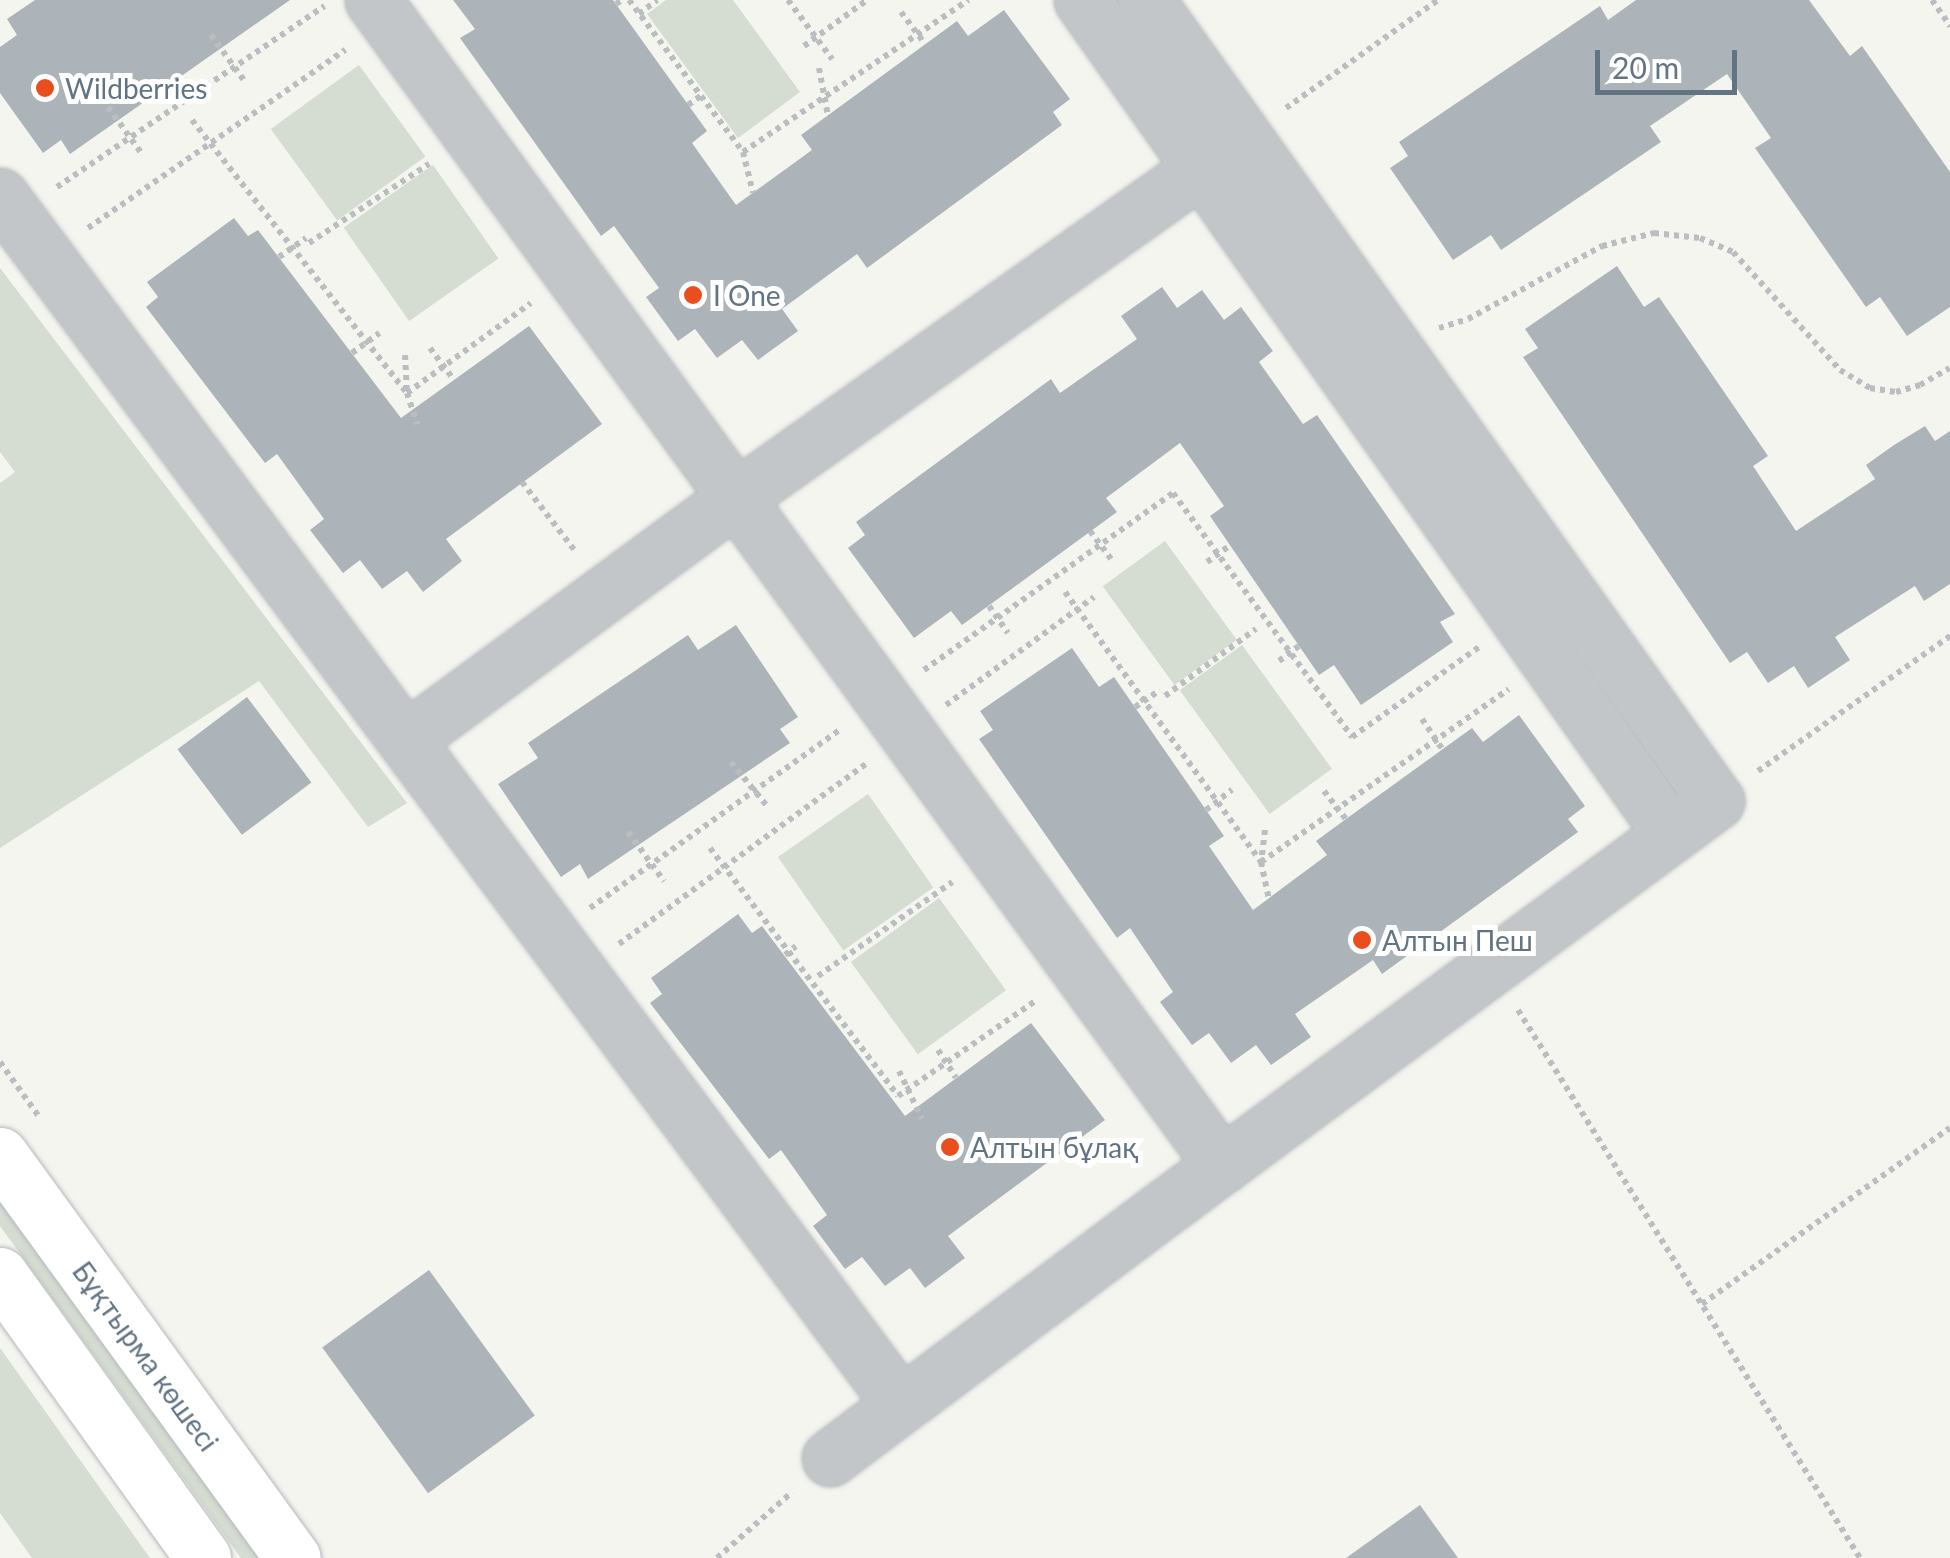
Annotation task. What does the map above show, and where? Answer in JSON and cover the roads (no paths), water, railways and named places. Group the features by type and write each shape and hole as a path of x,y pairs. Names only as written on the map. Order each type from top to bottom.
{"main road":[{"name":"Бұқтырма көшесі","path":"0,1154 293,1558"},
{"path":"0,1274 203,1558"}],"lane":[{"path":"830,1458 899,1402 1716,801 1399,355 1224,153 1082,0"},
{"path":"1146,0 1224,153 1536,639 1671,834"},
{"path":"380,10 1222,1165"},
{"path":"407,740 737,498 1224,153"},
{"path":"20,223 899,1402"}],"place":[{"name":"Wildberries","path":"45,88"},
{"name":"I One","path":"693,295"},
{"name":"Алтын Пеш","path":"1362,940"},
{"name":"Алтын бұлақ","path":"950,1147"}]}
